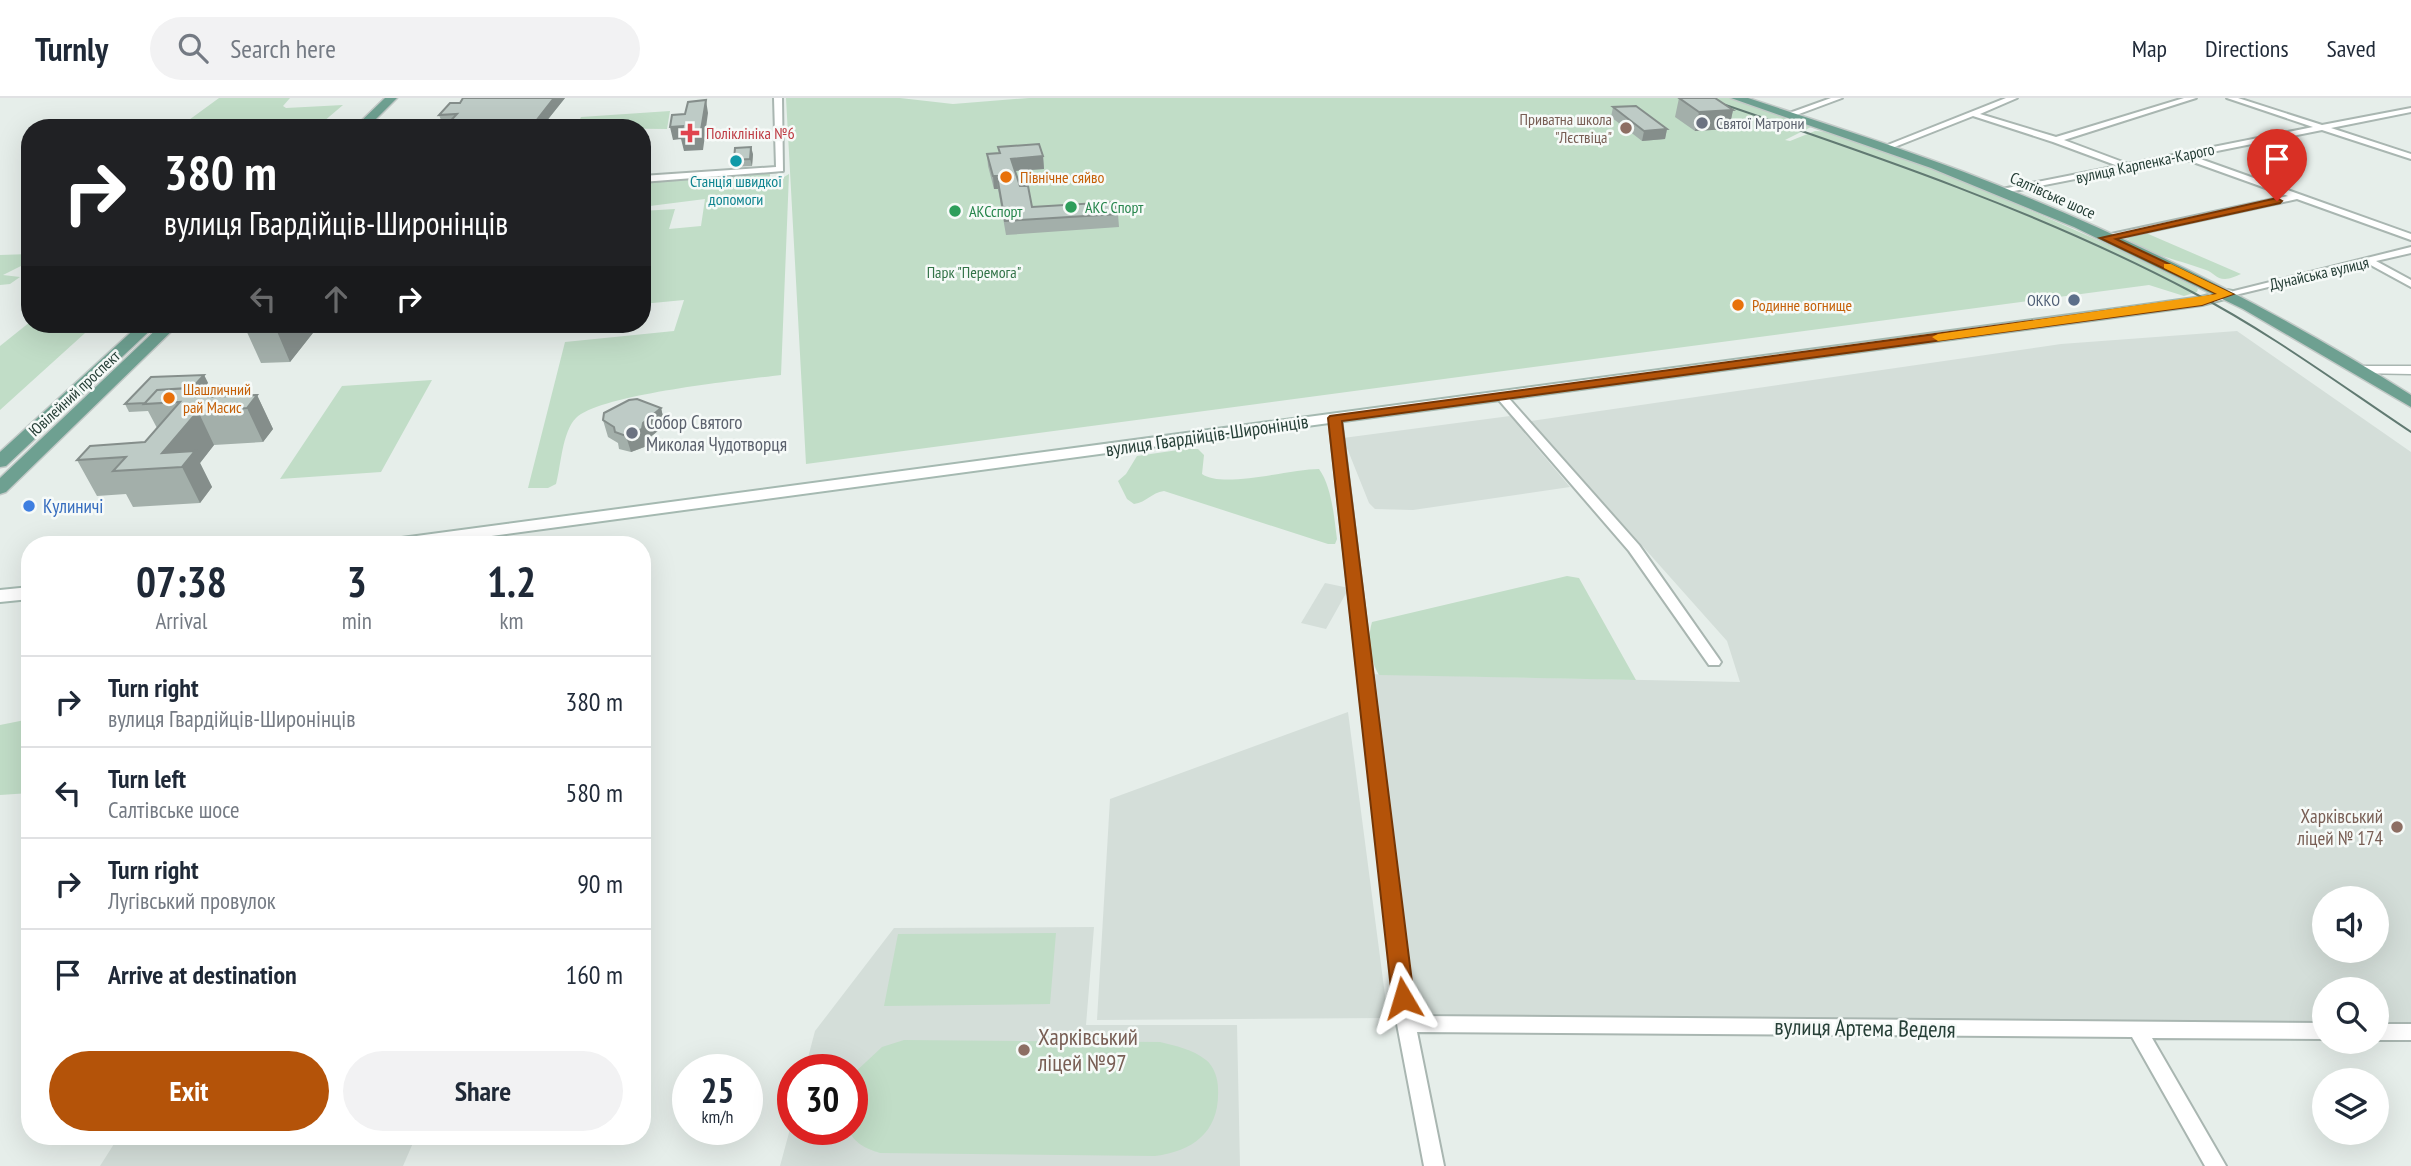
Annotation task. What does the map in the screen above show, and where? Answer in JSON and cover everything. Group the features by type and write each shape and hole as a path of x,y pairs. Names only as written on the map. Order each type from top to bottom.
{"main road":[{"path":"369,119 391,98"},
{"path":"383,119 405,98"},
{"name":"Салтівське шосе","path":"1738,98 2003,192 2105,238 2227,294 2362,370 2411,402"},
{"name":"вулиця Гвардійців-Широнінців","path":"454,536 2148,309 2202,301 2227,294"},
{"name":"Ювілейний проспект","path":"0,462 139,333"},
{"name":"Ювілейний проспект","path":"0,488 162,333"},
{"path":"0,596 21,594"}],"street":[{"path":"651,177 780,169 778,98"},
{"path":"1788,115 1838,98"},
{"path":"1884,148 2013,98"},
{"path":"2056,140 2192,98"},
{"path":"2231,98 2411,157"},
{"name":"вулиця Карпенка-Карого","path":"2003,192 2411,110"},
{"path":"1973,114 2056,140 2126,167"},
{"path":"2181,155 2411,237"},
{"path":"2105,238 2297,197"},
{"name":"Дунайська вулиця","path":"2227,294 2411,250"},
{"path":"2369,261 2411,284"},
{"path":"2362,370 2411,370"},
{"path":"1501,396 1634,548 1714,662"},
{"path":"1335,418 1406,1024 1434,1166"},
{"name":"вулиця Артема Веделя","path":"1406,1024 2312,1031"},
{"path":"2138,1030 2216,1166"},
{"path":"2389,1032 2411,1032"}],"shaded area":[{"path":"2237,331 2411,452 2411,1032 2389,1032 2389,977 2312,977 2312,1031 1406,1024 1363,674 1740,682 1727,641 1531,421 2061,344"},
{"path":"1510,416 1570,487 1413,510 1375,509 1369,503 1343,438"},
{"path":"1325,583 1349,588 1326,629 1301,623"},
{"path":"1348,712 1388,1018 1097,1020 1110,799"},
{"name":"Харківський ліцей №97","path":"1094,927 1086,1025 1237,1025 1240,1166 780,1166 786,1145 868,1145 868,1054 809,1054 815,1031 894,928"},
{"path":"113,1145 412,1145 403,1166 100,1166"}],"green space":[{"path":"219,98 290,98 283,106 286,108 343,105 327,119 190,119"},
{"name":"Парк \"Перемога\"","path":"786,98 900,98 953,104 1029,98 1730,98 1811,127 1785,140 1790,141 1815,131 1830,132 1962,180 2183,278 2198,289 2197,292 2184,296 2149,285 806,464"},
{"path":"670,111 667,129 651,129 651,119 580,119"},
{"path":"770,173 770,181 779,180 789,174 781,375 673,389 590,409 571,424 556,484 548,488 528,488 565,342 674,331 684,300 651,303 651,210 675,209 669,229 701,226 705,199 651,206 651,181"},
{"path":"2146,233 2241,274 2227,279 2219,278 2206,270 2142,248 2124,236"},
{"path":"21,254 21,266 3,275 20,277 10,284 0,285 0,255"},
{"path":"21,329 21,333 85,333 0,410 0,346"},
{"path":"432,380 381,472 280,479 342,386"},
{"path":"1198,449 1204,455 1202,474 1225,480 1319,469 1332,502 1337,539 1335,544 1164,491 1134,504 1127,499 1118,481 1126,474 1137,456"},
{"path":"1567,576 1579,578 1636,680 1379,675 1370,642 1372,622"},
{"path":"21,721 21,794 0,795 0,725"},
{"path":"1056,933 1050,1004 884,1006 898,934"},
{"path":"904,1040 1160,1042 1190,1051 1209,1063 1217,1081 1217,1104 1209,1127 1193,1144 1155,1156 880,1153 861,1145 868,1145 868,1060 882,1047"}],"building":[{"path":"463,98 554,98 538,119 452,119 457,114 439,115 450,103 460,103"},
{"path":"1679,98 1715,98 1733,110 1699,112"},
{"path":"706,100 700,136 681,138 683,126 670,127 672,115 685,114 688,102"},
{"path":"1636,106 1667,129 1644,131 1613,107"},
{"path":"1039,144 1043,156 1011,159 1020,186 1028,186 1032,207 1114,202 1118,214 1005,221 997,176 993,176 987,154 1000,153 998,147"},
{"path":"751,147 750,159 734,160 735,148"},
{"path":"204,375 192,388 157,390 145,403 125,404 151,377"},
{"path":"219,386 209,397 257,395 247,408 198,411 162,453 195,451 182,467 113,471 126,457 77,460 90,446 145,442 180,402 144,404 157,390"},
{"path":"637,399 661,408 643,423 642,429 626,436 615,432 614,427 603,420 604,413 629,400"}],"tram line":[{"path":"1705,98 1952,185 2133,262 2249,324 2411,432"}],"slow traffic":[{"path":"1938,337 2202,301 2227,294 2168,266"}],"place":[{"name":"Святої Матрони","path":"1702,123"},
{"name":"Приватна школа \"Лєствіца\"","path":"1626,128"},
{"name":"Поліклініка №6","path":"690,133"},
{"name":"Станція швидкої допомоги","path":"736,161"},
{"name":"Північне сяйво","path":"1006,177"},
{"name":"АКС Спорт","path":"1071,207"},
{"name":"АКСспорт","path":"955,211"},
{"name":"ОККО","path":"2074,300"},
{"name":"Родинне вогнище","path":"1738,305"},
{"name":"Шашличний рай Масис","path":"169,398"},
{"name":"Собор Святого Миколая Чудотворця","path":"632,433"},
{"name":"Кулиничі","path":"29,506"},
{"name":"Харківський ліцей № 174","path":"2397,827"},
{"name":"Харківський ліцей №97","path":"1024,1050"}],"route":[{"path":"1403,998 1335,418 2202,301 2227,294 2105,238 2277,201"}]}
